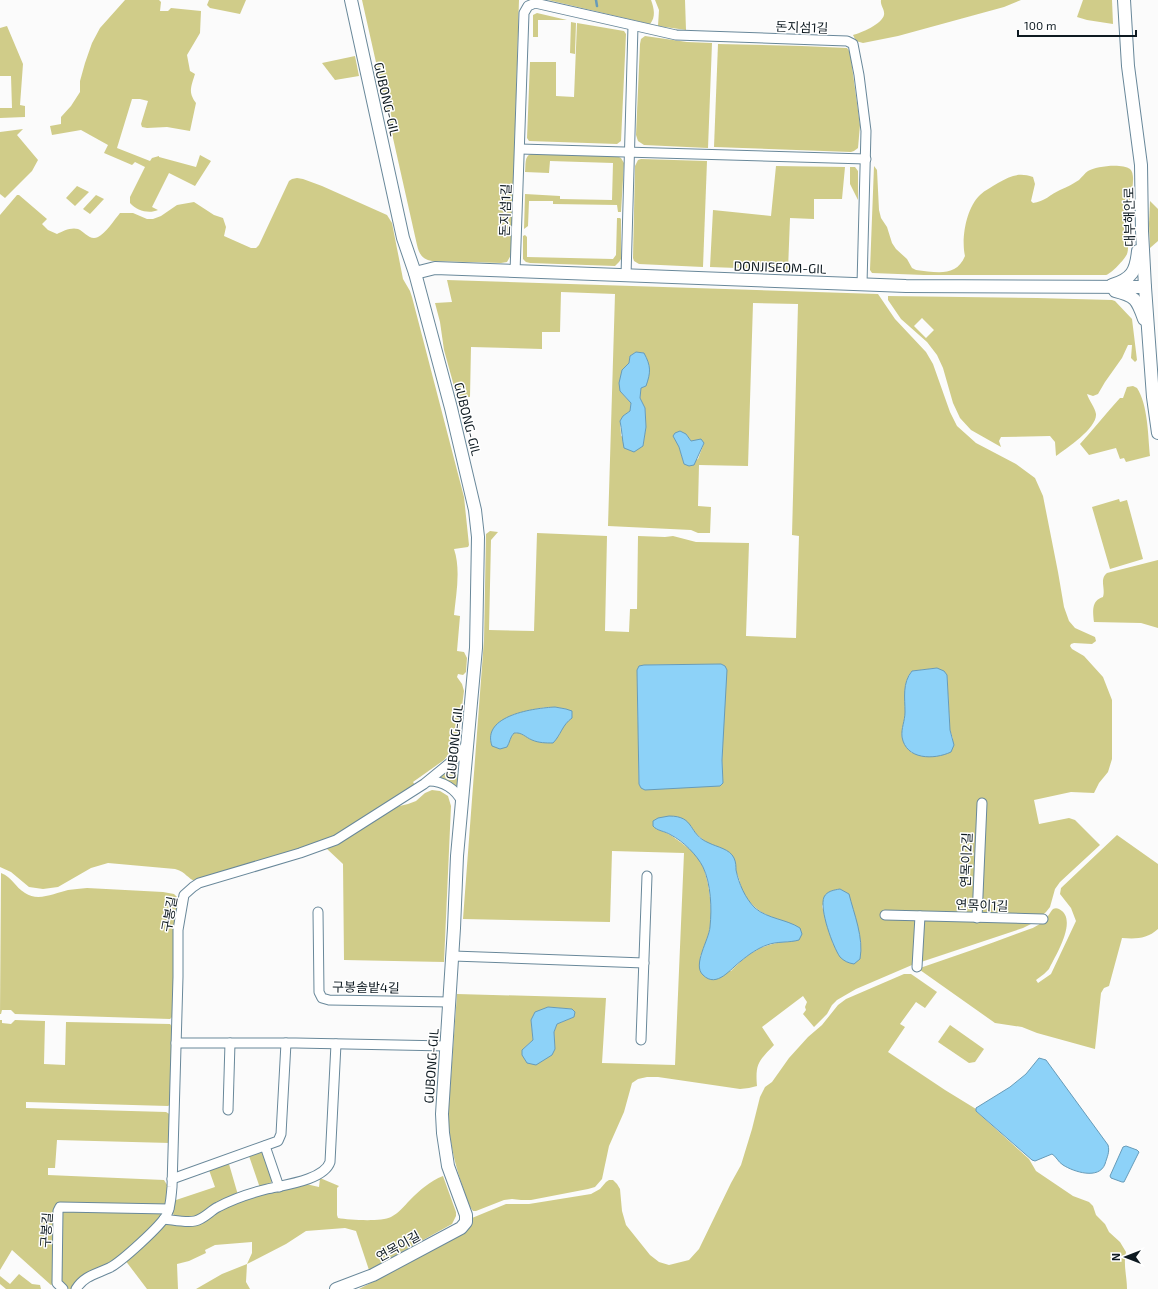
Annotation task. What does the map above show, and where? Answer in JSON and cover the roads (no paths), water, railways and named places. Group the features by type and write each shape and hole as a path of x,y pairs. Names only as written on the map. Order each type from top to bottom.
{"street":[{"name":"GUBONG-GIL","path":"350,0 403,238 415,273 457,433 478,526 479,554 476,648 457,856 453,956 442,1114 448,1166 466,1218"},
{"name":"GUBONG-GIL","path":"358,0 412,237 415,273"},
{"path":"1119,0 1123,51 1124,58 1128,66"},
{"name":"대부해안로","path":"1124,0 1128,66 1137,133 1142,190 1142,231 1145,287 1153,397 1158,433"},
{"path":"1127,51 1130,40 1129,0"},
{"name":"돈지섬1길","path":"515,272 524,13 528,6 535,3 676,35 851,42 854,46 865,118 866,160 862,284"},
{"path":"626,276 633,26"},
{"path":"520,148 866,160"},
{"path":"1105,287 1127,278 1132,274 1136,266 1138,245 1138,211 1142,190"},
{"name":"DONJISEOM-GIL","path":"415,273 435,268 954,287 1145,287"},
{"path":"1105,287 1126,294 1136,300 1149,339"},
{"name":"구봉길","path":"76,1289 85,1278 115,1264 164,1219 169,1209 172,1179 178,930 184,895 188,890 199,883 312,849 336,840 429,781 457,757 468,743"},
{"path":"429,781 440,782 450,787 457,793 462,802"},
{"name":"연목이2길","path":"977,918 982,803"},
{"path":"641,1040 647,876"},
{"name":"구봉솔밭4길","path":"318,912 319,992 322,998 329,1000 450,1002"},
{"name":"연목이1길","path":"885,915 1043,919"},
{"path":"917,967 920,916"},
{"path":"453,956 644,962"},
{"path":"176,1043 286,1043 447,1046"},
{"path":"228,1110 230,1043"},
{"path":"172,1179 278,1141 281,1134 286,1043"},
{"path":"164,1219 194,1222 224,1204 249,1195 308,1179 325,1170 329,1166 336,1044"},
{"path":"265,1146 279,1187"},
{"name":"구봉길","path":"63,1289 56,1283 58,1212 60,1207 169,1209"},
{"name":"연목이길","path":"336,1289 364,1279 383,1270 461,1228 466,1222 466,1218"}],"water":[{"path":"636,352 644,353 650,369 646,386 641,388 640,398 645,408 646,427 643,446 634,452 624,448 620,421 623,416 630,411 631,403 620,391 619,383 622,370 629,363 630,356"},
{"path":"680,431 686,434 691,441 701,439 704,443 694,465 689,466 684,464 679,447 673,436 675,433"},
{"path":"721,664 725,666 727,670 722,760 723,783 720,786 645,790 641,788 639,784 637,670 639,666"},
{"path":"937,668 944,671 947,675 950,730 954,745 951,752 944,755 929,757 915,754 909,750 902,737 905,715 905,686 912,671"},
{"path":"555,707 572,711 572,718 553,743 537,742 521,734 514,733 507,747 500,749 492,746 491,735 494,727 502,720 512,715 535,709"},
{"path":"669,816 684,819 702,839 730,852 735,860 736,870 741,886 751,904 760,912 800,928 802,934 799,940 779,942 760,948 747,956 719,979 708,979 703,975 700,971 699,965 711,920 711,904 708,881 703,867 689,849 676,838 653,826 653,821 658,818"},
{"path":"840,889 849,894 860,934 860,959 854,964 843,960 837,952 823,910 825,895 831,891"},
{"path":"548,1007 572,1009 575,1012 574,1017 557,1024 554,1032 555,1049 552,1055 536,1065 527,1063 522,1055 522,1050 533,1040 531,1020 535,1012"},
{"path":"1039,1058 1046,1060 1108,1145 1109,1148 1105,1164 1102,1169 1097,1172 1086,1173 1068,1168 1061,1164 1052,1154 1035,1161 1032,1160 976,1111 976,1108 1010,1087 1026,1074"},
{"path":"1126,1146 1139,1152 1124,1182 1122,1182 1111,1178 1110,1176 1123,1147"}],"waterway":[{"path":"596,0 597,6"}]}
